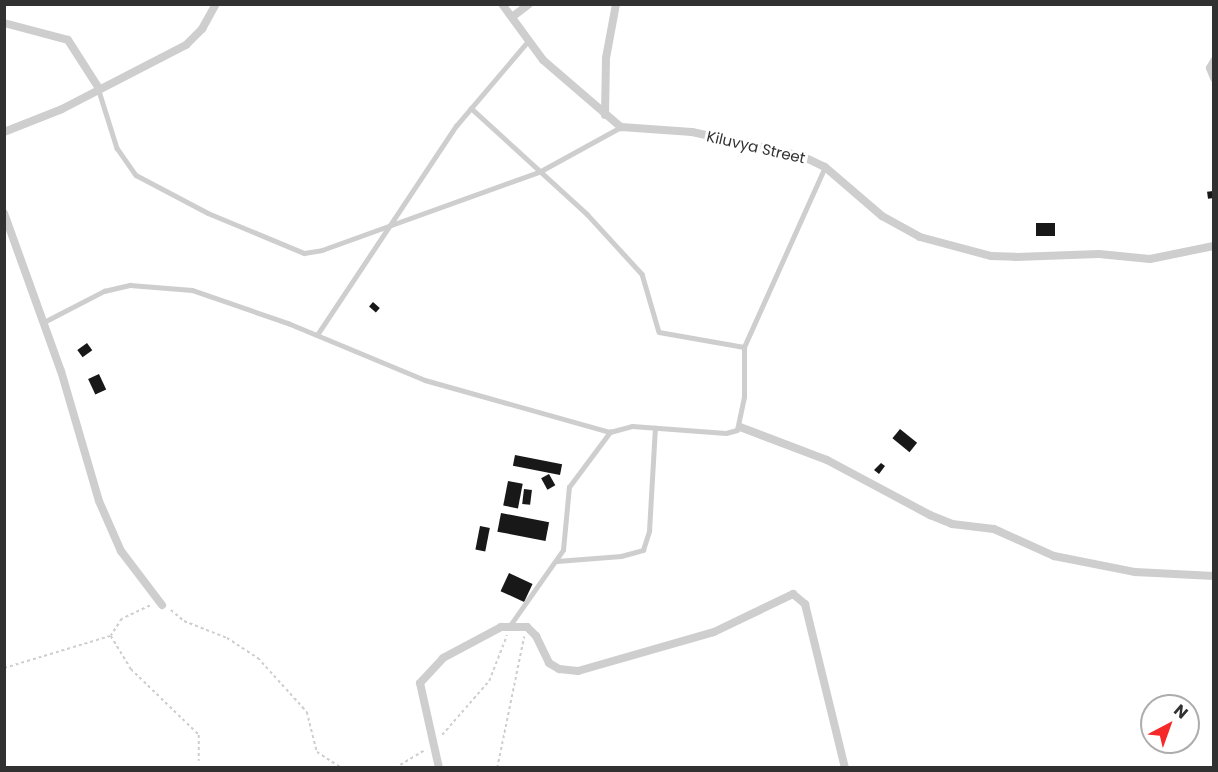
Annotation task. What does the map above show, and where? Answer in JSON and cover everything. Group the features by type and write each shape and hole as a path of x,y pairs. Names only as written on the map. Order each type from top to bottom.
{"street":[{"path":"4,132 62,109 98,87 186,45 202,29 216,4"},
{"path":"502,4 528,41 570,87 621,127"},
{"path":"512,18 529,4"},
{"path":"605,115 606,58 616,4"},
{"path":"4,23 68,40 98,87"},
{"path":"1214,61 1210,68 1214,78"},
{"name":"Kiluvya Street","path":"621,127 692,132 802,156 825,166 901,229 991,256 1098,254 1150,259 1214,246"},
{"path":"4,213 61,371 99,501 122,550 162,605"},
{"path":"740,426 827,460 930,515 952,524 994,530 1054,556 1135,572 1214,576"},
{"path":"439,768 422,703 420,682 425,674 443,658 511,624 527,627 536,636 549,663 559,669 578,671 714,632 798,595 805,604 845,768"}],"lane":[{"path":"318,334 471,108 528,41"},
{"path":"98,87 126,163 154,186 208,213 304,253 341,243 394,222 539,172 621,127"},
{"path":"471,108 586,214 642,274 659,332 744,347"},
{"path":"511,624 557,561 567,539 566,498 569,487 610,432 621,426 726,433 740,426 744,397 744,347 768,286 819,187 825,166"},
{"path":"42,323 104,291 130,285 162,285 223,298 318,334 425,380 610,432"},
{"path":"557,561 621,556 643,550 649,531 655,428"}],"path":[{"path":"4,668 111,636 122,619 150,606 162,605 184,621 226,638 258,658 307,712 317,752 342,768"},
{"path":"395,768 433,746 489,681 511,624"},
{"path":"497,768 527,627"},
{"path":"111,636 131,669 200,735 199,761"}],"building":[{"path":"1213,191 1214,198 1208,199 1207,192"},
{"path":"1036,223 1055,223 1055,236 1036,236"},
{"path":"373,302 380,308 376,312 369,307"},
{"path":"87,343 92,350 83,357 77,350"},
{"path":"99,374 106,389 95,394 88,379"},
{"path":"900,429 917,443 910,452 892,438"},
{"path":"515,455 562,464 560,475 513,466"},
{"path":"881,463 885,466 879,474 874,470"},
{"path":"549,474 555,485 547,490 541,478"},
{"path":"508,481 523,484 518,508 503,506"},
{"path":"524,489 532,490 530,505 522,504"},
{"path":"501,513 549,522 545,541 497,532"},
{"path":"480,526 490,528 485,551 475,550"},
{"path":"509,573 533,584 524,602 501,591"}]}
